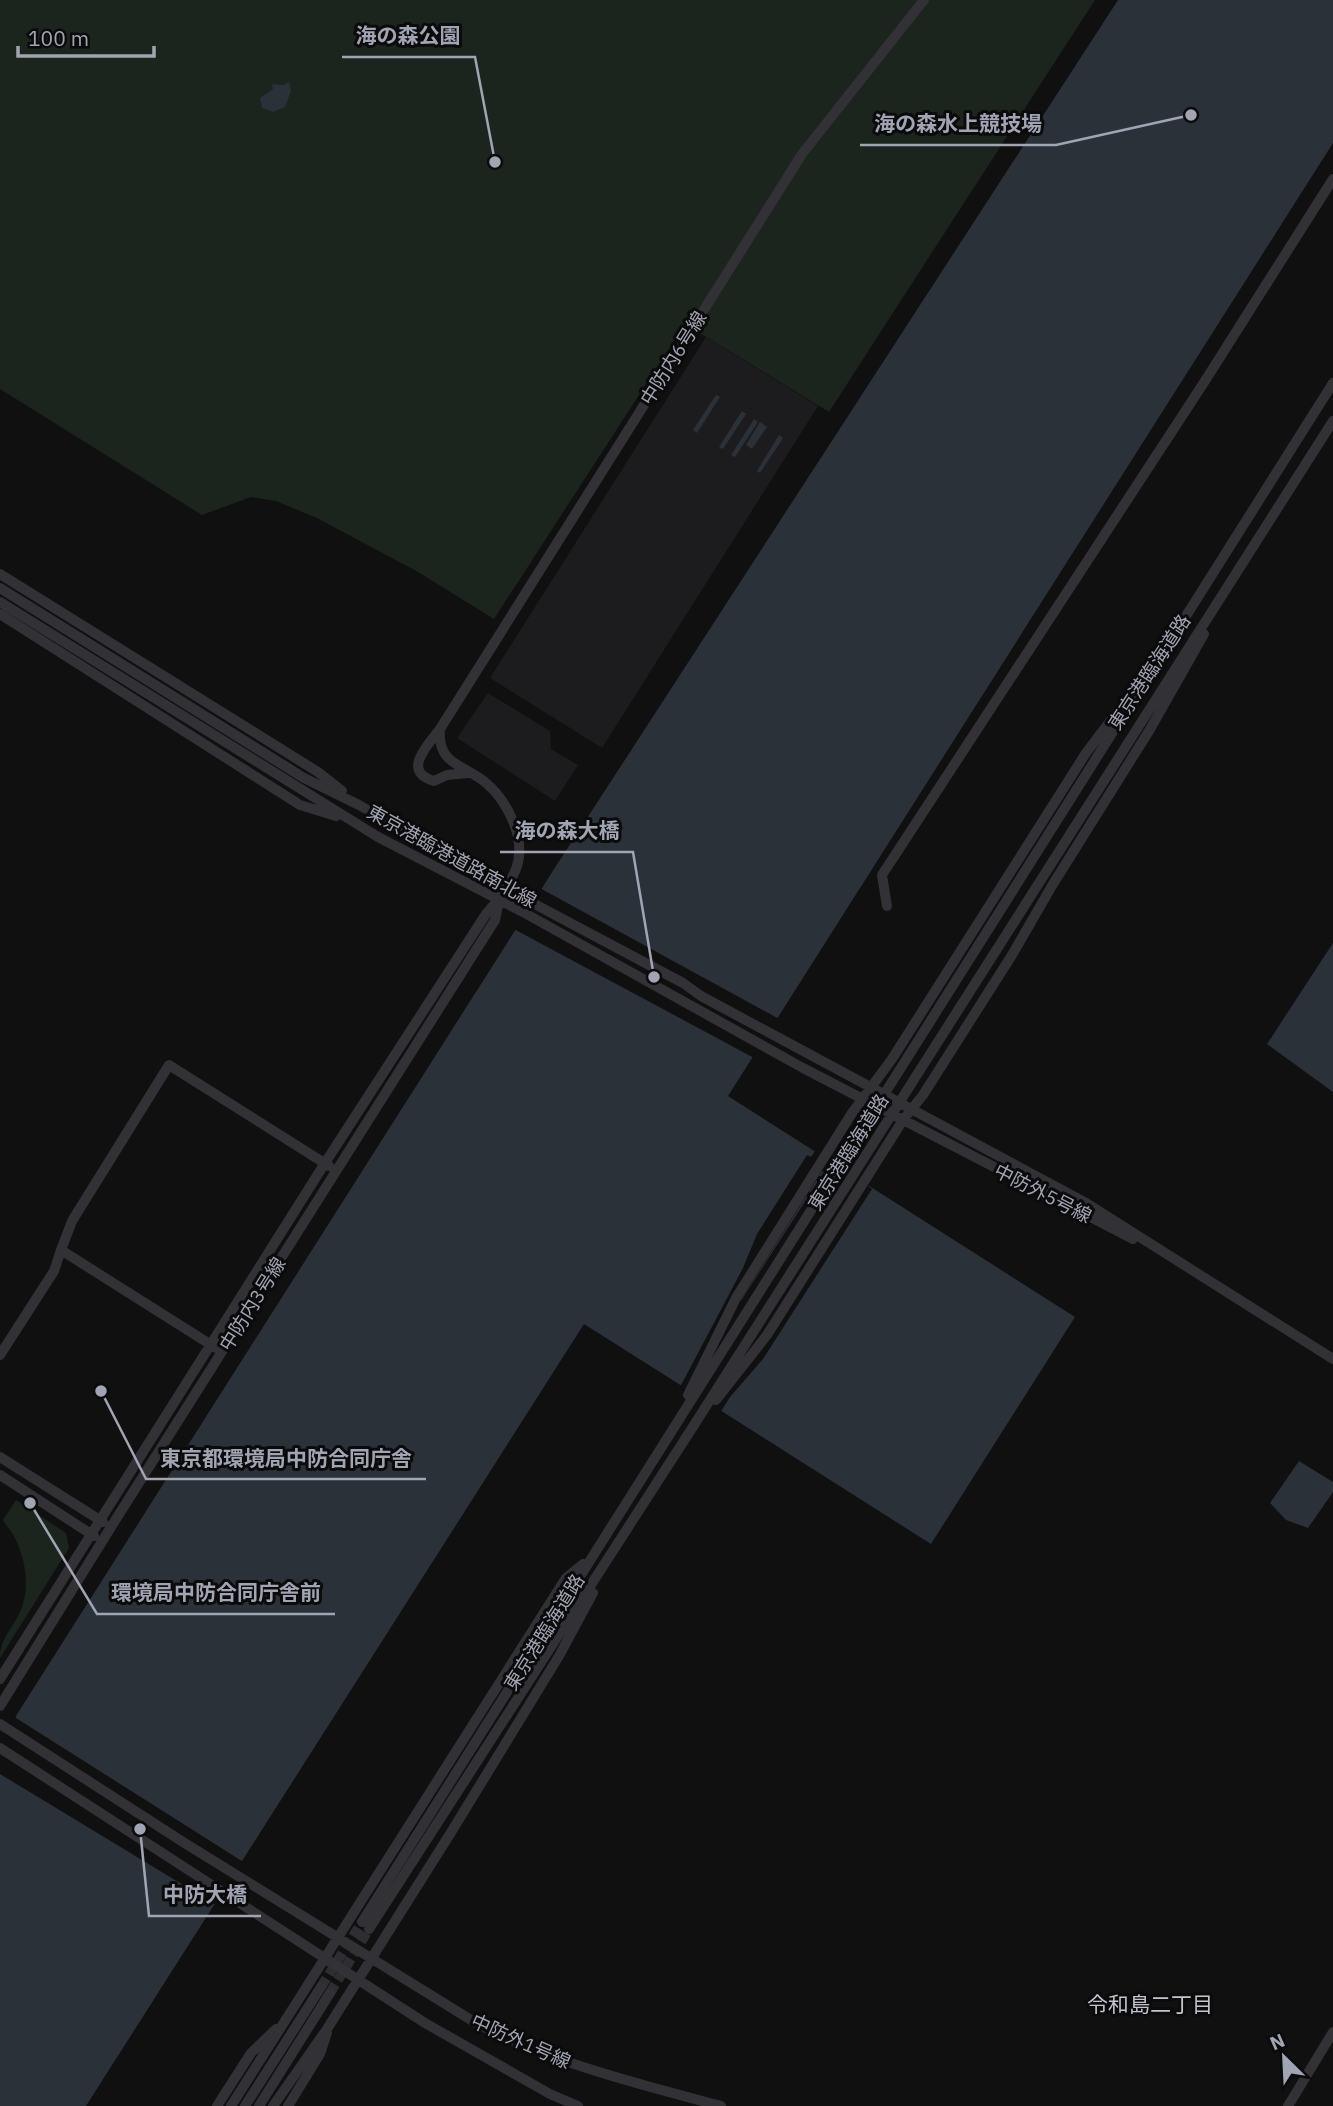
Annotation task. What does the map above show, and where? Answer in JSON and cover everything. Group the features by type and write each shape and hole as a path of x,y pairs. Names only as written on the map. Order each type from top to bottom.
{"street":[{"name":"中防内6号線","path":"425,751 802,155 924,0"},
{"path":"887,906 882,876 1190,405 1333,179"},
{"name":"東京港臨海道路","path":"1333,383 592,1557 366,1926 687,1437 1333,421"},
{"path":"0,573 318,772 359,805"},
{"name":"東京港臨港道路南北線","path":"0,588 304,778 359,805 478,874 912,1109"},
{"name":"東京港臨港道路南北線","path":"0,602 350,821 904,1120"},
{"path":"696,1422 767,1335 1012,955 1149,731 1208,627 1217,604"},
{"path":"0,614 300,805 350,821"},
{"path":"675,1425 695,1378 736,1298 863,1098 892,1059 1086,753 1170,642"},
{"path":"440,729 443,752 451,761 495,792 512,820 519,844 517,867 506,888"},
{"path":"443,752 437,749 425,751 418,759 417,765 422,775 434,781 447,775 468,773"},
{"name":"中防内3号線","path":"0,1706 495,920 499,901 506,888"},
{"name":"中防内3号線","path":"1,1677 325,1163 486,914 499,901"},
{"path":"0,1355 54,1271 72,1221 169,1065 337,1171"},
{"name":"中防外5号線","path":"912,1109 1087,1203 1333,1359"},
{"name":"中防外5号線","path":"904,1120 1184,1264"},
{"path":"61,1250 222,1352"},
{"path":"0,1457 111,1527"},
{"path":"0,1475 102,1541"},
{"path":"274,2106 359,1979 559,1656 629,1524"},
{"path":"231,2106 566,1578 592,1557"},
{"name":"中防外1号線","path":"0,1724 371,1959 505,2038 572,2064 721,2106"},
{"name":"中防外1号線","path":"0,1748 425,2022 542,2089 578,2106"},
{"path":"245,2106 326,1990 259,2106"},
{"path":"217,2106 251,2053 287,2018"},
{"path":"288,2106 320,2054 327,2029"},
{"path":"1286,2106 1333,2032"}],"shaded area":[{"path":"0,0 1095,0 829,412 685,324 494,619 418,572 317,518 276,501 251,497 202,515 0,389"},
{"path":"1118,0 1333,0 1333,143 728,1096 1075,1317 931,1544 584,1324 86,2106 0,2106 0,1741 556,866"},
{"path":"289,82 291,91 285,107 273,112 262,108 260,98 273,89 272,84 283,85"},
{"path":"706,337 818,406 602,748 490,678"},
{"path":"716,395 720,397 697,433 693,430"},
{"path":"742,411 746,414 723,449 719,447"},
{"path":"754,419 758,422 735,457 731,455"},
{"path":"760,422 767,427 752,449 746,445"},
{"path":"779,435 783,438 760,473 757,471"},
{"path":"488,693 550,731 551,749 578,765 555,801 457,738"},
{"path":"1333,943 1333,1092 1267,1044"},
{"path":"1299,1461 1333,1482 1333,1492 1308,1528 1286,1520 1270,1503"},
{"path":"16,1500 66,1533 69,1548 0,1658 4,1640 19,1614 25,1595 26,1576 22,1556 14,1535 3,1520"}],"pier":[{"path":"538,887 781,1020 756,1059 512,928"},
{"path":"817,1148 871,1181 868,1186 872,1189 763,1359 730,1397 720,1413 680,1387 743,1268 757,1234 807,1155 811,1157","holes":["822,1171 824,1172 741,1301"]},
{"path":"14,1713 16,1718 245,1863 218,1906 0,1774 0,1735"}],"tunnel":[{"path":"321,1987 362,1922"},
{"path":"330,1993 369,1929"}],"place":[{"name":"海の森水上競技場","path":"1191,115"},
{"name":"海の森公園","path":"495,162"},
{"name":"海の森大橋","path":"654,977"},
{"name":"東京都環境局中防合同庁舎","path":"101,1391"},
{"name":"環境局中防合同庁舎前","path":"30,1503"},
{"name":"中防大橋","path":"140,1829"}],"district":[{"name":"令和島二丁目","path":"1150,2004"}]}
